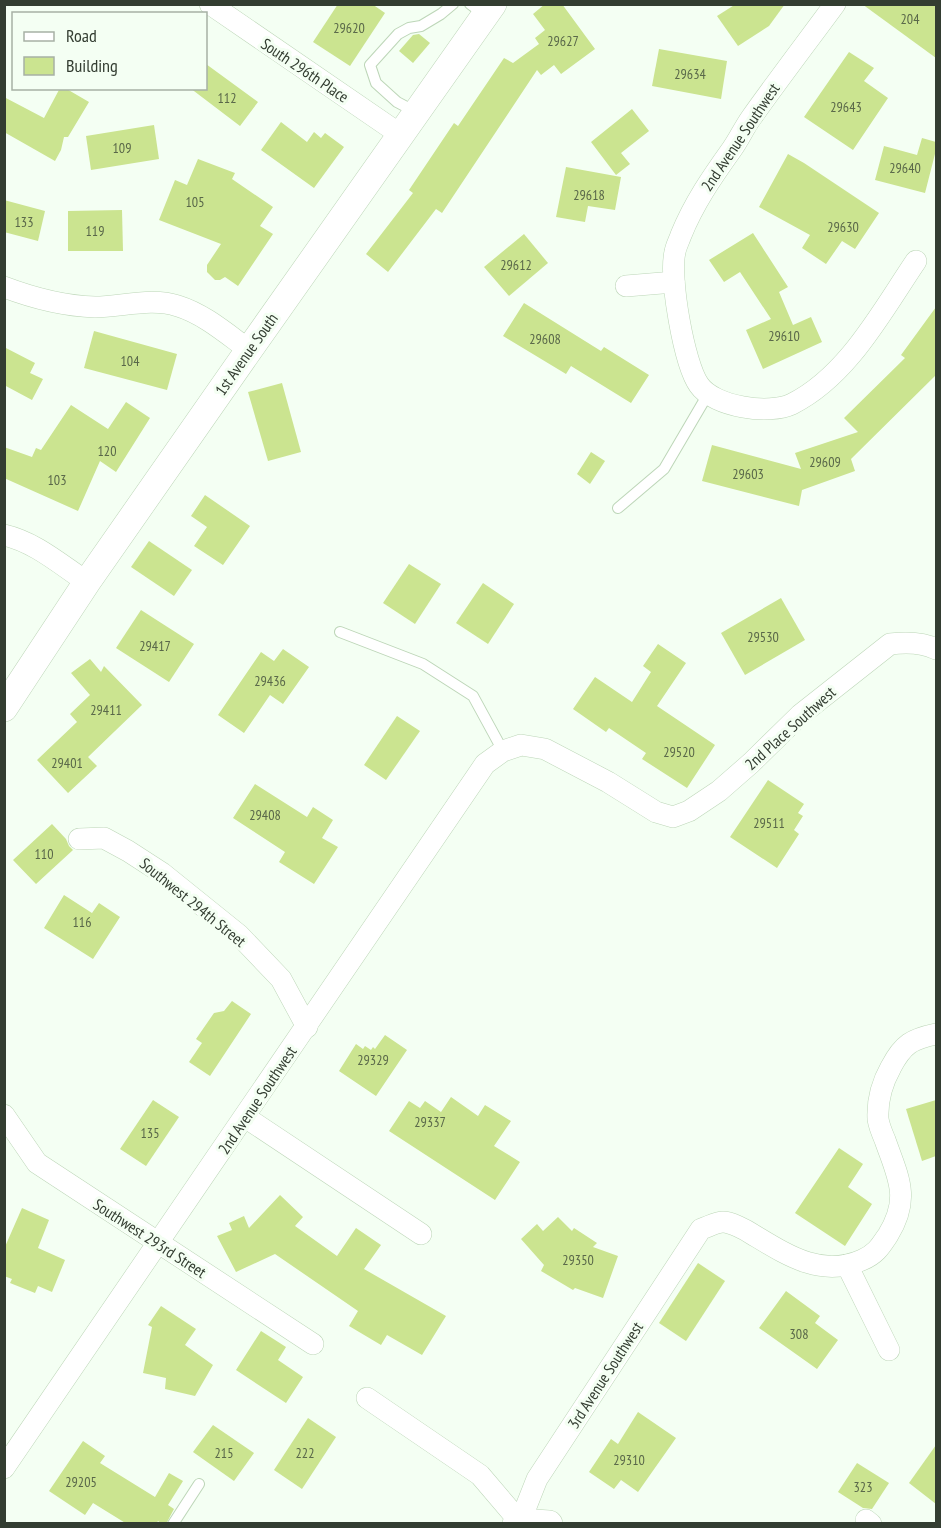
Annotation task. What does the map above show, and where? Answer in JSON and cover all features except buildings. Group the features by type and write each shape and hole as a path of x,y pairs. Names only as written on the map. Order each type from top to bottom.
{"street":[{"name":"South 296th Place","path":"210,4 401,135"},
{"name":"2nd Avenue Southwest","path":"708,394 695,379 688,362 674,282 674,253 695,204 713,175 750,120 835,4"},
{"name":"1st Avenue South","path":"4,708 87,582 417,112 483,8"},
{"path":"708,394 737,406 767,410 789,405 808,394 839,368 851,354 916,261"},
{"path":"626,286 674,282"},
{"path":"4,287 65,304 95,306 160,302 179,306 209,321 249,350"},
{"path":"4,534 35,546 87,582"},
{"name":"2nd Place Southwest","path":"512,748 545,749 608,782 656,812 673,817 689,811 719,791 800,715 890,644 908,642 936,649"},
{"name":"2nd Avenue Southwest","path":"4,1468 485,764 512,748"},
{"name":"Southwest 294th Street","path":"79,839 104,838 128,851 162,873 239,935 280,979 307,1027"},
{"path":"889,1350 847,1265 863,1260 878,1251 893,1226 902,1200 900,1183 878,1121 878,1104 882,1084 903,1048 918,1038 936,1034"},
{"name":"Southwest 293rd Street","path":"4,1115 37,1164 313,1344"},
{"path":"245,1117 421,1234"},
{"name":"3rd Avenue Southwest","path":"518,1523 537,1479 701,1229 724,1222 745,1230 786,1254 810,1264 847,1265"},
{"path":"366,1398 480,1475 518,1523 549,1524"}],"lane":[{"path":"417,112 397,102 376,82 370,65 398,34 421,26 453,4"},
{"path":"618,508 664,469 708,394"},
{"path":"340,632 423,664 473,696 512,748"},
{"path":"173,1524 199,1484"}]}
